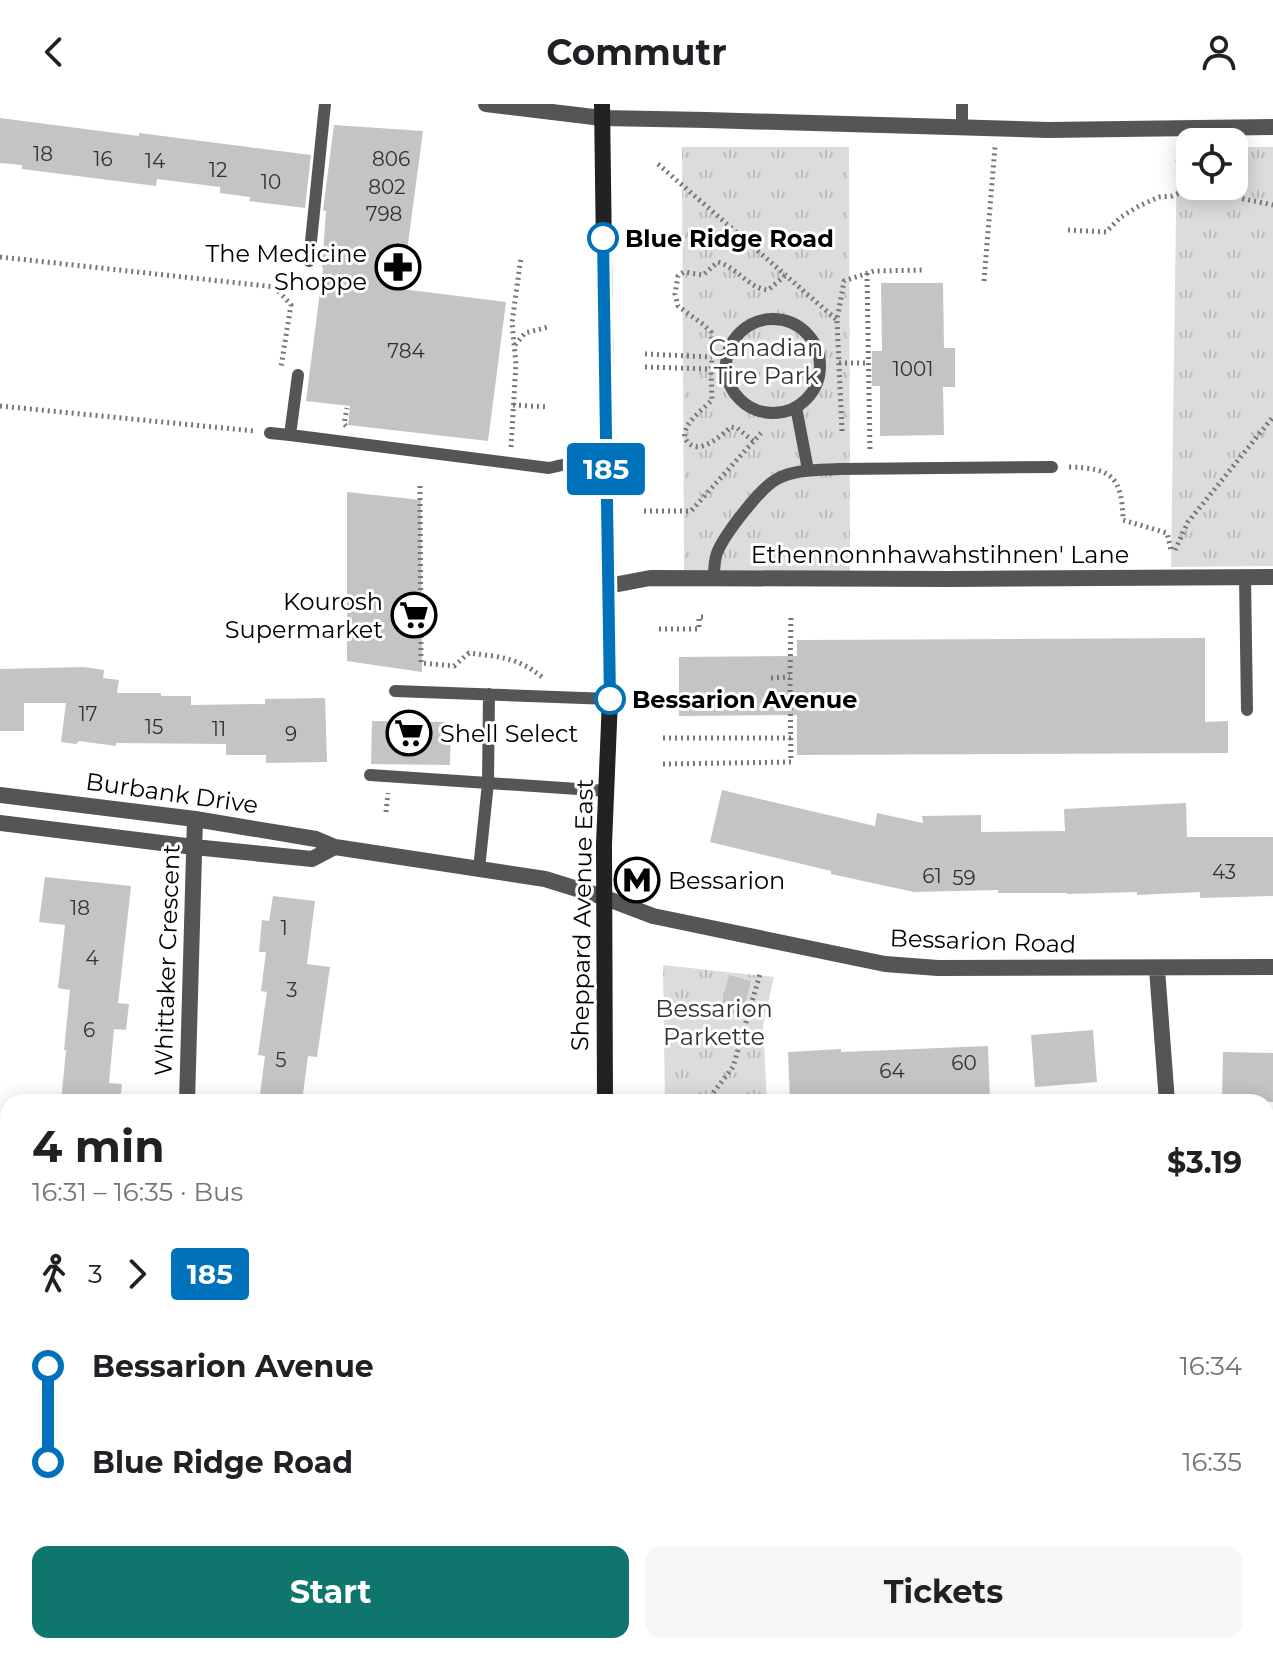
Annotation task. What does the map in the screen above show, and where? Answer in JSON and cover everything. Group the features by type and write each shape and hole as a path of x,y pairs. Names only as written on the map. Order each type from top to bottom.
{"main road":[{"name":"Sheppard Avenue East","path":"602,111 610,699 603,897 605,1094"}],"street":[{"path":"486,104 962,128 1273,127"},
{"name":"Ethennonnhawahstihnen' Lane","path":"608,586 650,578 1273,577"},
{"name":"Burbank Drive","path":"0,795 195,819 316,839 335,847 545,879 603,897"},
{"name":"Whittaker Crescent","path":"187,1094 195,819"},
{"name":"Burbank Drive","path":"0,823 312,859 335,847"},
{"name":"Bessarion Road","path":"603,897 653,916 885,964 938,968 1273,967"},
{"path":"1157,969 1166,1094"}],"lane":[{"path":"309,261 325,104"},
{"path":"962,104 962,128"},
{"path":"773,318 802,328 812,340 819,354 820,369 808,397 796,407 781,412 766,412 738,398 726,370 727,354 744,328 773,318"},
{"path":"290,435 298,375"},
{"path":"796,407 808,470"},
{"path":"270,433 549,468 606,455"},
{"path":"714,578 718,552 729,532 774,480 789,474 808,470 1052,467"},
{"path":"1245,577 1247,710"},
{"path":"395,691 610,699"},
{"path":"479,869 488,783 489,694"},
{"path":"370,775 607,791"}],"path":[{"path":"984,281 997,128"},
{"path":"658,164 837,320"},
{"path":"1068,230 1106,232 1121,217 1139,206 1159,197 1176,194"},
{"path":"1248,200 1273,205"},
{"path":"0,257 275,287 291,305 280,376"},
{"path":"511,448 516,364 512,323 521,257"},
{"path":"753,441 731,427 710,444 694,446 687,442 684,435 686,428 712,400 713,346 711,332 678,306 675,294 678,276 684,272 703,275 718,262 727,265 758,289 768,290 785,276"},
{"path":"842,431 837,320 844,281 874,271 922,270"},
{"path":"867,273 870,453 885,453"},
{"path":"514,346 525,333 548,327"},
{"path":"645,354 712,357"},
{"path":"839,363 869,363"},
{"path":"645,367 711,369"},
{"path":"513,405 548,407"},
{"path":"0,406 270,433"},
{"path":"1052,467 1084,468 1111,476 1120,487 1123,498 1123,520 1167,533 1173,550 1188,522 1273,417"},
{"path":"644,511 691,511 761,433"},
{"path":"420,486 421,663 454,666 469,653 509,658 529,667 553,685"},
{"path":"663,764 791,762 791,616"},
{"path":"659,629 699,629 699,617 706,617"},
{"path":"771,678 790,677"},
{"path":"663,738 791,738"},
{"path":"712,1094 733,1067 760,974"}],"green space":[{"name":"Canadian Tire Park","path":"682,147 849,147 850,575 684,576"},
{"path":"1248,147 1273,147 1273,566 1171,567 1176,200 1248,200"},
{"name":"Bessarion Parkette","path":"663,965 774,977 763,1025 767,1094 665,1094"}],"building":[{"path":"0,118 311,155 305,208 249,201 250,197 220,193 220,187 157,179 156,186 22,169 22,165 0,163"},
{"path":"334,125 423,131 402,289 506,302 488,441 348,425 350,406 306,401 323,268 326,211 323,210"},
{"path":"881,283 943,283 944,348 955,348 955,387 943,387 944,435 880,436 880,386 872,386 872,351 882,351"},
{"path":"347,492 421,500 422,672 347,661"},
{"path":"1205,638 1205,722 1228,721 1228,753 797,755 797,715 679,716 679,657 797,656 797,640"},
{"path":"84,667 104,670 103,678 119,680 117,693 191,696 191,705 265,704 265,699 325,698 327,762 266,763 266,755 226,755 226,744 116,743 116,746 61,742 66,703 24,703 24,731 0,731 0,669"},
{"path":"372,721 451,722 450,765 371,764"},
{"path":"722,790 875,826 877,813 923,823 922,816 981,815 981,832 1065,831 1064,809 1186,803 1187,837 1273,837 1273,896 1200,898 1200,892 1137,895 1137,892 998,893 998,890 914,892 710,842"},
{"path":"45,877 131,886 118,1003 129,1004 126,1030 114,1029 109,1083 122,1084 121,1094 62,1094 70,990 58,988 65,925 39,922"},
{"path":"273,896 315,901 307,964 330,967 317,1057 308,1056 303,1094 260,1094 265,1056 258,1055 267,992 261,991 266,952 259,952 262,920 269,921"},
{"path":"729,975 751,981 742,1016 720,1010"},
{"path":"1093,1030 1097,1082 1035,1087 1031,1035"},
{"path":"988,1046 990,1094 790,1094 788,1052 841,1049 841,1052"},
{"path":"1223,1052 1273,1053 1273,1094 1222,1094"}],"bus line":[{"name":"185","path":"603,238 610,699"}],"place":[{"name":"Blue Ridge Road","path":"603,238"},
{"name":"The Medicine Shoppe","path":"398,267"},
{"name":"Kourosh Supermarket","path":"414,615"},
{"name":"Bessarion Avenue","path":"610,699"},
{"name":"Shell Select","path":"409,733"},
{"name":"Bessarion","path":"637,880"}]}
